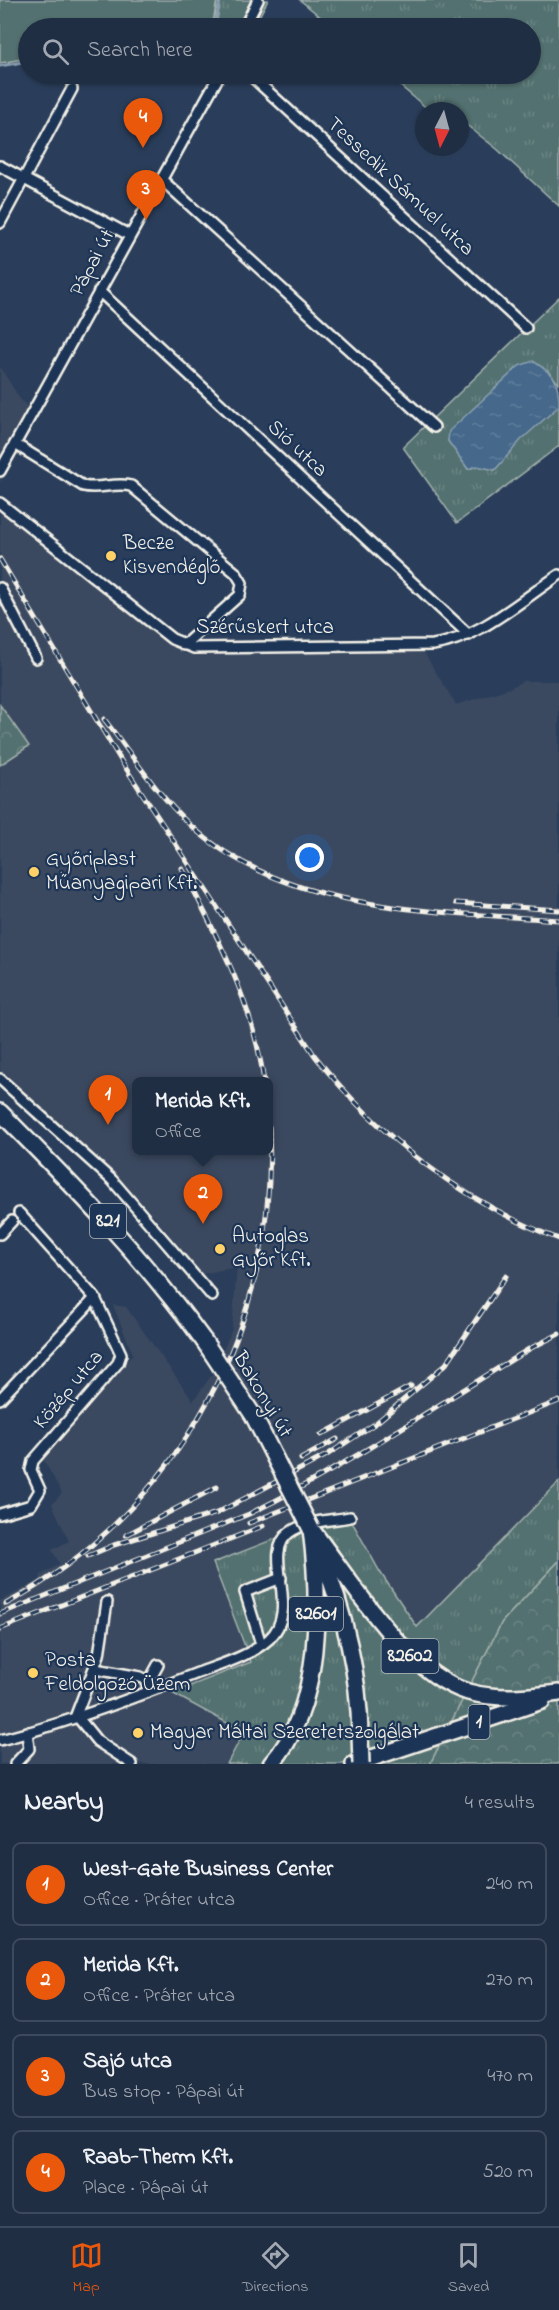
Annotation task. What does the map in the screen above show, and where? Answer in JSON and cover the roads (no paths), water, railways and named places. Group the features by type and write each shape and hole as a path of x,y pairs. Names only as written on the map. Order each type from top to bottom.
{"main road":[{"name":"Bakonyi út","path":"0,1112 129,1244 204,1341 253,1415 311,1529 332,1581 349,1641 360,1734 361,1764"},
{"name":"82602","path":"311,1529 399,1644 421,1666 442,1681 468,1692 495,1696 524,1697 559,1694"},
{"name":"82601","path":"271,1764 294,1730 309,1673 317,1599 311,1529"},
{"name":"1","path":"354,1764 559,1694"},
{"path":"390,1764 399,1748"}],"street":[{"path":"249,18 258,0"},
{"name":"Pápai út","path":"0,471 214,84"},
{"name":"Tessedik Sámuel utca","path":"260,84 526,328"},
{"path":"0,223 72,89"},
{"path":"0,165 129,235"},
{"path":"161,179 434,427"},
{"name":"Sió utca","path":"99,291 469,635"},
{"path":"15,444 83,486 121,484 131,486 236,573 242,583 240,595 184,645"},
{"name":"Szérűskert utca","path":"0,503 172,639 194,648 433,645 453,642 469,635 559,575"},
{"path":"0,588 36,658"},
{"path":"0,1079 112,1180 212,1296"},
{"path":"0,1399 95,1298 19,1213"},
{"path":"0,1234 12,1221"},
{"name":"Közép utca","path":"0,1514 31,1505 40,1490 31,1470 33,1461 118,1363 121,1354 95,1298"},
{"path":"0,1740 143,1693 236,1659 272,1637 282,1623 284,1607 280,1543 289,1532 324,1519 350,1517"},
{"path":"261,1644 244,1592 281,1578"},
{"path":"76,1715 95,1669 107,1602"},
{"path":"143,1693 158,1665"},
{"path":"95,1669 140,1677 149,1681"},
{"path":"76,1715 97,1741 132,1764"},
{"path":"15,1764 28,1749 27,1732"}],"water":[{"path":"533,361 546,370 557,384 559,406 521,440 495,470 477,466 468,469 448,441 449,431 519,366"}],"waterway":[{"path":"217,18 220,0"},
{"path":"0,66 18,63"}],"railway":[{"path":"0,559 123,764 315,1056 366,1113 425,1164 490,1206 559,1239"},
{"path":"104,719 156,787 190,825 229,854 271,876 317,892 365,902 463,914 559,920"},
{"path":"182,868 221,945 243,998 259,1053 263,1077"},
{"path":"456,903 559,910"},
{"path":"6,1604 68,1565 122,1517 168,1463 206,1403 236,1339 257,1271 268,1200 269,1155"},
{"path":"88,1556 114,1545 217,1513 327,1455 376,1423 446,1364 506,1276"},
{"path":"0,1614 249,1514 356,1456 529,1349 559,1334"},
{"path":"321,1435 411,1386"},
{"path":"249,1523 559,1401"},
{"path":"301,1459 337,1439"},
{"path":"126,1535 217,1487"},
{"path":"0,1629 263,1526"}],"place":[{"name":"Raab-Therm Kft.","path":"143,148"},
{"name":"Sajó utca","path":"146,220"},
{"name":"Becze Kisvendéglő","path":"111,556"},
{"name":"Győriplast Műanyagipari Kft.","path":"34,872"},
{"name":"West-Gate Business Center","path":"108,1125"},
{"name":"Merida Kft.","path":"203,1224"},
{"name":"Autoglas Győr Kft.","path":"220,1249"},
{"name":"Posta Feldolgozó Üzem","path":"33,1673"},
{"name":"Magyar Máltai Szeretetszolgálat","path":"138,1733"}]}
